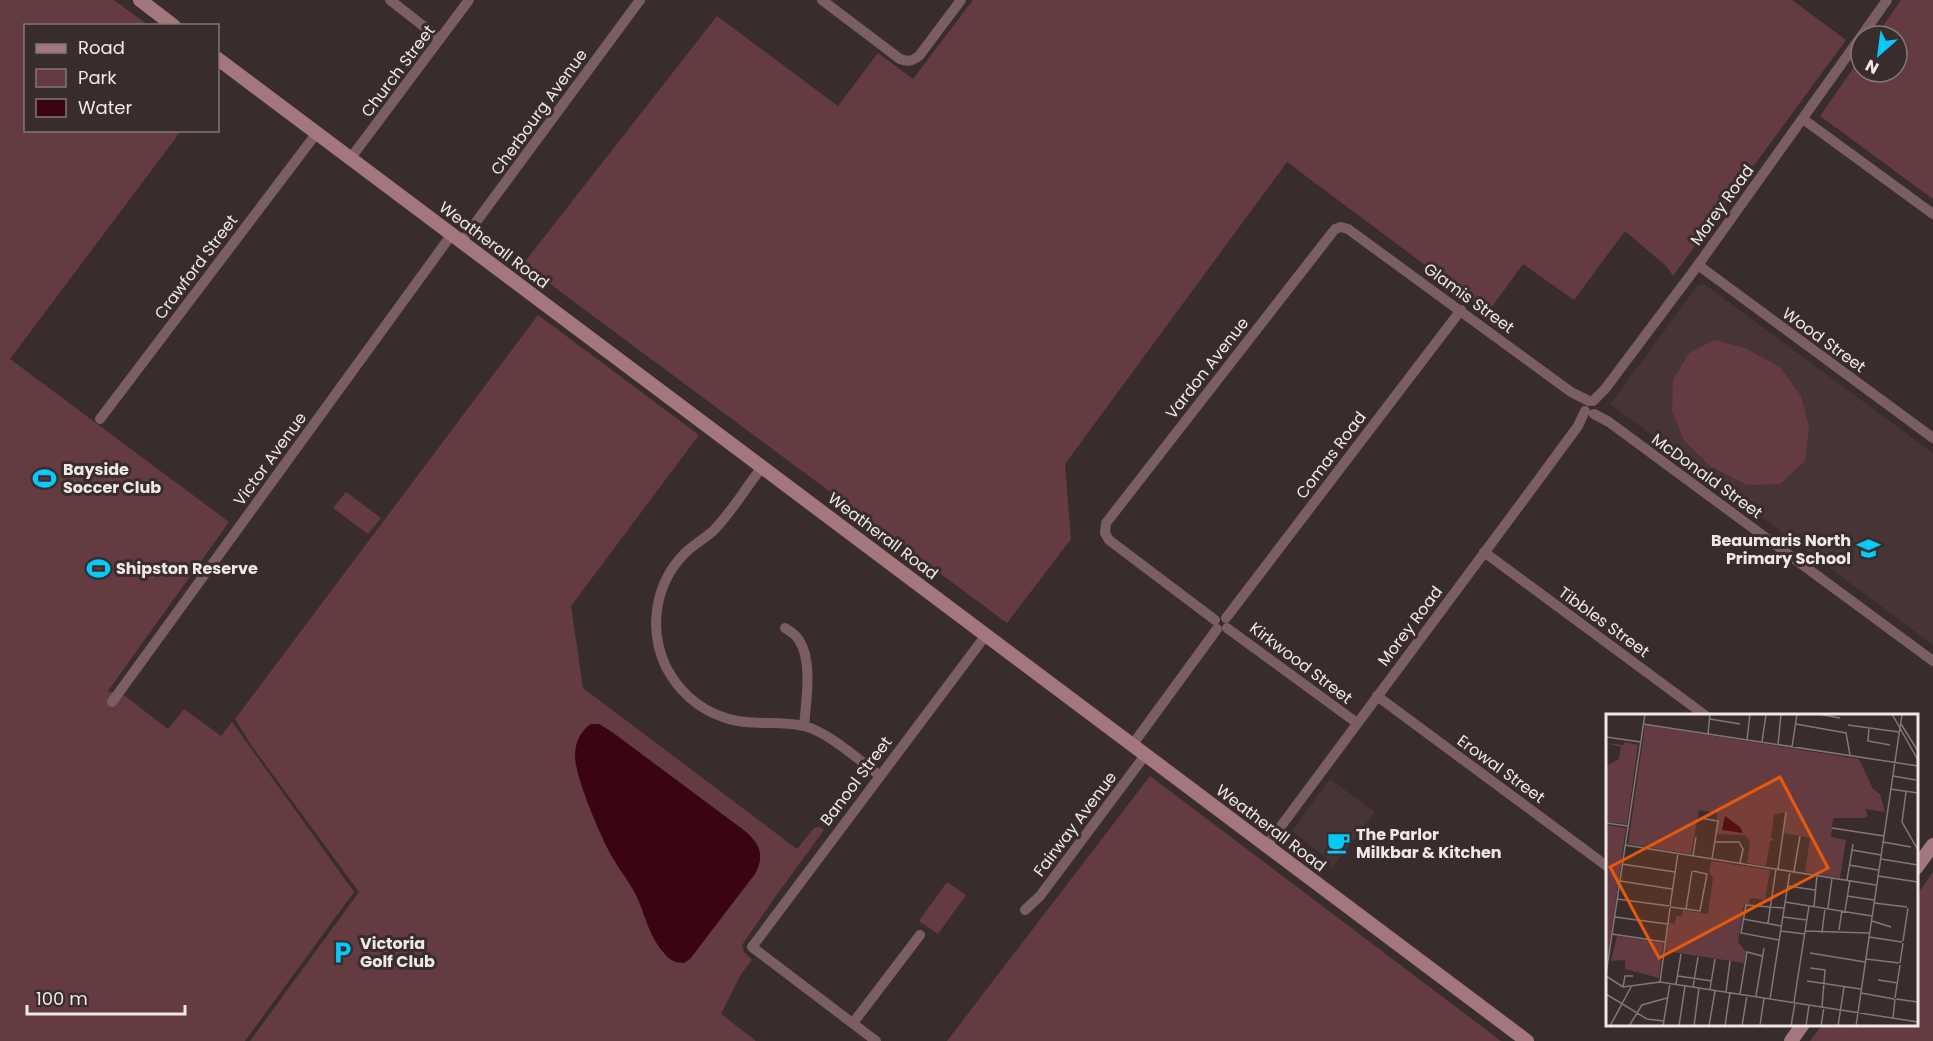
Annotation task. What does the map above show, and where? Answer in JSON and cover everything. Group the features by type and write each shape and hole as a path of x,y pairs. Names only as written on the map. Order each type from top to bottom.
{"street":[{"path":"140,0 171,24"},
{"path":"390,0 440,39"},
{"name":"Church Street","path":"350,159 469,0"},
{"name":"Cherbourg Avenue","path":"457,237 640,0"},
{"path":"822,0 900,59 906,61 912,61 919,56 961,0"},
{"name":"Morey Road","path":"1267,845 1698,265 1887,0"},
{"name":"Weatherall Road","path":"219,60 1527,1041"},
{"path":"1803,119 1933,214"},
{"name":"Crawford Street","path":"100,419 316,134"},
{"name":"Vardon Avenue","path":"1109,540 1105,533 1108,519 1331,233 1341,227 1348,229"},
{"name":"Glamis Street","path":"1348,229 1592,408"},
{"name":"Victor Avenue","path":"112,702 457,237"},
{"name":"Wood Street","path":"1698,265 1933,438"},
{"name":"Comas Road","path":"1133,744 1221,623 1461,310"},
{"name":"McDonald Street","path":"1592,408 1933,661"},
{"path":"763,466 713,530 691,547 673,568 664,585 658,602 656,622 663,659 674,681 704,708 722,717 746,723 804,726 828,738 879,776"},
{"name":"Kirkwood Street","path":"1109,540 1357,723"},
{"name":"Tibbles Street","path":"1484,552 1703,714"},
{"path":"785,628 800,641 805,654 807,674 804,726"},
{"name":"Banool Street","path":"853,1023 752,947 986,635"},
{"name":"Erowal Street","path":"1377,696 1606,866"},
{"name":"Fairway Avenue","path":"1025,910 1040,897 1146,754"},
{"path":"1918,866 1933,845"},
{"path":"876,1041 853,1023 920,935"},
{"path":"1791,1041 1802,1026"}],"shaded area":[{"name":"Beaumaris North Primary School","path":"1704,284 1933,453 1933,645 1610,404 1698,285"},
{"path":"1330,779 1375,812 1332,868 1330,861 1292,831"}],"green space":[{"path":"0,0 114,0 147,24 24,24 24,132 180,132 10,359 229,522 108,691 125,696 168,729 184,709 221,736 232,722 354,892 245,1041 0,1041"},
{"path":"973,0 1792,0 1846,40 1673,276 1666,266 1625,231 1574,300 1523,264 1488,312 1287,162 1065,464 1071,539 1007,623 523,264 717,16 838,106 878,53 913,79"},
{"path":"1901,0 1933,0 1933,199 1820,116 1849,74 1849,84 1909,84 1909,24 1884,24"},
{"name":"Victoria Golf Club","path":"538,315 699,435 571,606 583,688 797,849 814,828 820,827 824,830 742,945 744,952 752,960 741,974 721,1014 756,1041 250,1041 359,892 251,745 235,719"},
{"path":"1714,340 1745,348 1780,367 1801,396 1809,427 1805,461 1780,484 1747,485 1710,466 1684,440 1672,411 1673,380 1689,353"},
{"path":"346,492 381,518 368,534 333,508"},
{"path":"1150,776 1501,1041 947,1041"},
{"path":"1933,872 1933,1041 1810,1041 1821,1026 1918,1026 1918,894"},
{"path":"947,882 966,895 938,934 919,921"}],"water":[{"path":"591,724 599,724 612,732 745,831 759,850 760,861 755,874 690,959 684,963 668,958 659,947 636,895 609,851 590,809 579,778 575,756 579,738"}],"place":[{"name":"Bayside Soccer Club","path":"45,478"},
{"name":"Beaumaris North Primary School","path":"1869,549"},
{"name":"Shipston Reserve","path":"98,568"},
{"name":"The Parlor Milkbar & Kitchen","path":"1338,843"},
{"name":"Victoria Golf Club","path":"342,952"}]}
